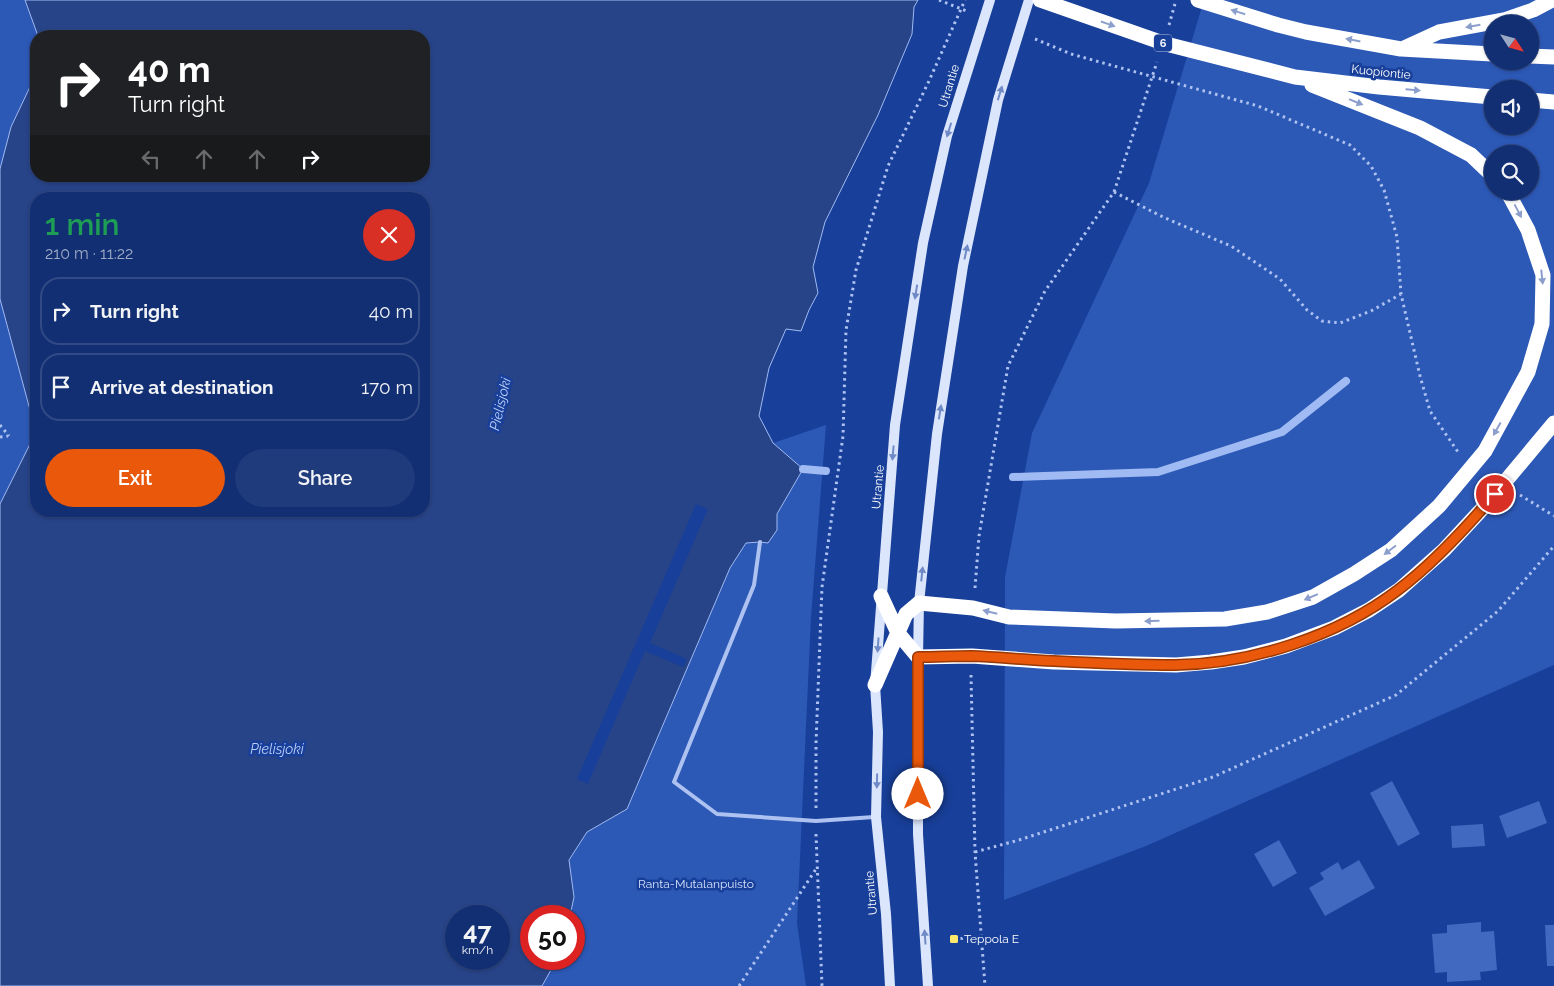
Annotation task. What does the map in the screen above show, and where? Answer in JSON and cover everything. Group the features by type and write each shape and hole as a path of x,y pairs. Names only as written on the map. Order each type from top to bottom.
{"highway":[{"name":"Kuopiontie","path":"1040,0 1166,44 1295,78 1379,88 1484,96"},
{"name":"Kuopiontie","path":"1198,0 1306,32 1401,49 1484,54"},
{"path":"1401,49 1439,32 1504,20 1532,10 1552,0"},
{"path":"1539,56 1554,57"},
{"path":"1295,78 1420,128 1471,155 1484,167"},
{"path":"1539,101 1554,102"},
{"path":"875,685 906,614 919,603 973,608 1009,617 1116,621 1225,619 1267,612 1313,597 1391,550 1439,506 1485,451 1528,372 1542,324 1543,274 1528,230 1513,200"},
{"path":"881,596 898,634 918,657 972,656 1054,662 1176,665 1244,657 1286,646 1334,628 1369,610 1399,590 1444,550 1484,507 1554,423"}],"main road":[{"name":"Utrantie","path":"890,986 886,914 876,817 878,732 875,685 896,425 923,244 947,136 990,0"},
{"path":"928,986 918,834 919,603 937,434 963,266 998,100 1029,0"}],"lane":[{"path":"760,542 754,585 674,782 717,814 816,821 876,817"}],"path":[{"path":"939,0 974,14"},
{"path":"816,743 822,587 843,436 846,330 856,270 888,166 965,0"},
{"path":"1168,29 1176,0"},
{"path":"1027,36 1071,54 1258,106 1350,145 1371,166 1384,190 1397,238 1402,294 1420,376 1430,411 1461,455"},
{"path":"973,608 979,536 1008,366 1045,291 1114,192 1159,56"},
{"path":"1114,192 1165,218 1231,246 1280,279 1307,310 1322,321 1340,323 1371,311 1402,294"},
{"path":"0,425 8,436 0,437"},
{"path":"1520,495 1554,516"},
{"path":"975,852 1019,840 1212,777 1396,695 1498,611 1554,546"},
{"path":"972,656 970,682 975,852 985,986"},
{"path":"739,986 816,868 822,986"},
{"path":"954,939 981,937"}],"green space":[{"path":"0,0 25,0 36,30 30,30 30,87 11,127 0,169"},
{"path":"1204,0 1554,0 1554,665 1146,846 1004,900 1005,577 1032,433 1149,183"},
{"path":"0,299 30,410 30,444 0,504"},
{"name":"Ranta-Mutalanpuisto","path":"826,425 811,618 797,923 806,986 542,986 551,970 585,970 585,905 572,905 574,897 569,860 587,832 627,809 730,568 746,543 760,542 777,530 777,514 803,469 773,443"}],"water":[{"name":"Pielisjoki","path":"25,0 918,0 914,7 912,34 878,115 825,222 813,267 818,293 801,331 786,329 769,368 759,416 773,443 803,469 777,514 777,530 768,543 746,543 730,568 627,809 587,832 569,860 574,897 572,905 520,905 520,970 551,970 542,986 0,986 0,504 30,444 30,517 430,517 430,192 30,192 30,410 0,299 0,169 11,127 30,87 30,182 430,182 430,30 36,30"}],"pier":[{"path":"696,504 708,509 650,643 687,659 683,667 645,651 588,784 577,779"}],"building":[{"path":"1392,781 1420,834 1398,846 1370,793"},
{"path":"1539,801 1547,823 1507,838 1499,816"},
{"path":"1483,824 1485,846 1452,848 1451,826"},
{"path":"1279,840 1297,873 1273,887 1254,854"},
{"path":"1359,860 1375,888 1325,916 1309,888 1324,879 1320,873 1338,862 1342,870"},
{"path":"1481,922 1481,932 1494,931 1497,970 1480,972 1481,980 1447,982 1447,972 1435,973 1432,934 1447,933 1447,925"},
{"path":"1545,925 1554,925 1554,966 1547,966"}],"waterway":[{"path":"1013,477 1158,472 1282,432 1346,381"},
{"path":"803,469 826,471"}],"place":[{"name":"Teppola E","path":"954,939"}],"route":[{"path":"918,794 918,657 972,656 1054,662 1176,665 1244,657 1286,646 1334,628 1369,610 1399,590 1444,550 1495,494"}]}
